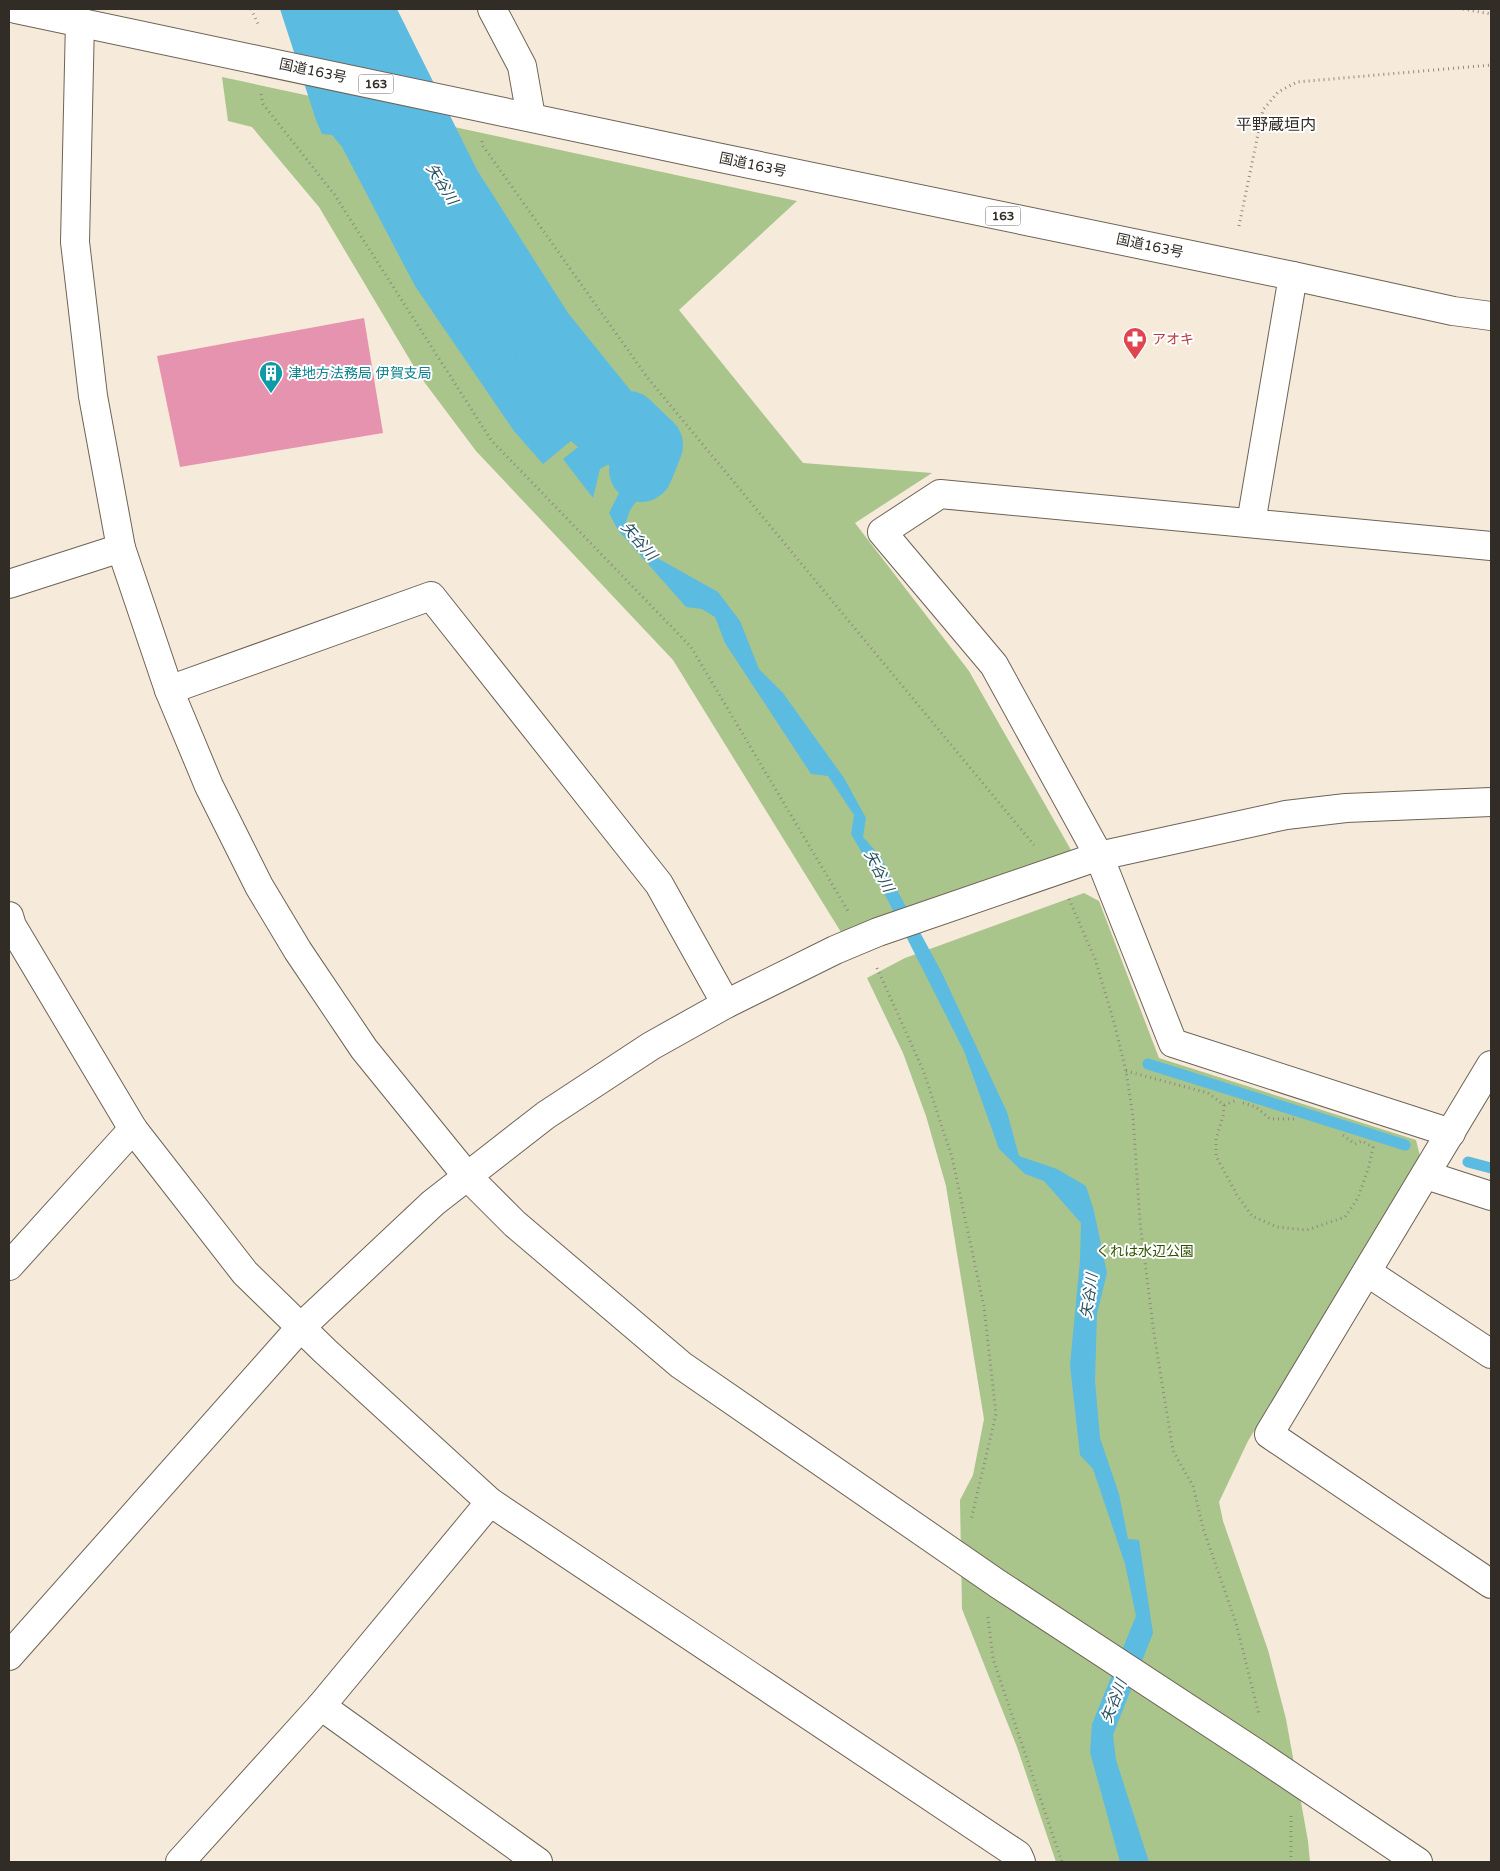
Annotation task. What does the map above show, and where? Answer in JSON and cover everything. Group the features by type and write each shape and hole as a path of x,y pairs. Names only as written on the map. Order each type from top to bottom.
{"main road":[{"name":"国道163号","path":"16,9 1453,311 1491,316"},
{"path":"492,9 522,66 523,115"},
{"path":"80,21 75,242 93,396 121,548 169,690 213,795 259,886 298,951 364,1049 468,1176 515,1224 681,1365 998,1584 1418,1862"},
{"path":"1251,523 1293,276"},
{"path":"1451,1133 1173,1043 1100,856 994,665 882,532 940,494 1491,546"},
{"path":"9,584 121,548"},
{"path":"169,690 431,596 659,884 726,1004"},
{"path":"9,1656 300,1328 433,1203 546,1115 651,1046 726,1004 835,950 878,932 1100,856 1286,814 1346,808 1491,802"},
{"path":"10,923 133,1129 245,1273 300,1328 490,1502 1018,1855 1021,1862"},
{"path":"1491,1066 1268,1434 1491,1584"},
{"path":"9,1266 133,1129"},
{"path":"1426,1175 1491,1196"},
{"path":"1367,1272 1491,1354"},
{"path":"180,1862 321,1706 490,1502"},
{"path":"321,1706 538,1862"}],"path":[{"path":"251,9 259,26"},
{"path":"1463,9 1491,14"},
{"path":"245,56 263,104 334,194 491,440 691,647 852,919"},
{"path":"1239,226 1263,110 1278,92 1297,82 1491,66"},
{"path":"476,105 483,146 647,377 1035,846"},
{"path":"1067,894 1095,958 1126,1071 1133,1117 1140,1222 1153,1325 1173,1451 1193,1486 1203,1528 1236,1623 1259,1716"},
{"path":"875,964 924,1070 952,1157 984,1307 996,1414 971,1520"},
{"path":"1126,1071 1208,1093 1224,1105"},
{"path":"1224,1105 1236,1100 1256,1107 1270,1119 1304,1118"},
{"path":"1224,1105 1223,1116 1216,1139 1216,1156 1237,1195 1252,1216 1277,1227 1307,1230 1345,1217 1358,1198 1369,1166 1373,1147 1362,1141 1355,1144 1335,1130"},
{"path":"988,1613 993,1658 1062,1862"},
{"path":"1290,1862 1291,1812"}],"green space":[{"path":"222,77 797,201 679,310 803,463 932,473 855,523 969,671 1071,850 844,937 673,660 476,451 419,375 319,207 252,127 228,121"},
{"name":"くれは水辺公園","path":"1084,893 1099,901 1159,1058 1416,1140 1420,1156 1248,1441 1219,1502 1223,1521 1268,1650 1286,1719 1308,1841 1310,1862 1056,1862 1017,1747 962,1609 960,1500 973,1475 984,1419 946,1186 926,1116 903,1053 867,978 905,958"}],"water":[{"path":"280,9 397,9 477,170 568,313 631,391 543,464 514,431 415,286 342,147 332,135 322,134"},
{"path":"630,406 664,446 659,470 630,510 625,525 659,559 718,592 740,621 759,669 783,693 844,778 866,818 863,837 881,857 941,971 1007,1112 1019,1156 1057,1169 1086,1186 1094,1211 1107,1273 1097,1314 1095,1380 1100,1438 1119,1494 1128,1539 1139,1540 1153,1633 1113,1735 1116,1760 1149,1862 1120,1862 1090,1752 1092,1724 1136,1616 1125,1564 1093,1469 1080,1455 1070,1365 1080,1260 1081,1223 1044,1181 1025,1174 999,1149 964,1051 876,877 851,834 854,815 828,776 811,774 725,643 715,617 702,609 686,607 618,530 609,513 626,479 635,451 628,441 614,461 600,469 593,498 563,459"}],"building":[{"name":"津地方法務局 伊賀支局","path":"364,318 383,433 180,467 157,356"}],"waterway":[{"name":"矢谷川","path":"547,349 588,413 610,433 628,423 651,445 641,470"},
{"path":"1148,1064 1405,1145"},
{"path":"1468,1162 1491,1168"}],"place":[{"name":"アオキ","path":"1135,360"},
{"name":"津地方法務局 伊賀支局","path":"271,394"}],"district":[{"name":"平野蔵垣内","path":"1276,125"}]}
